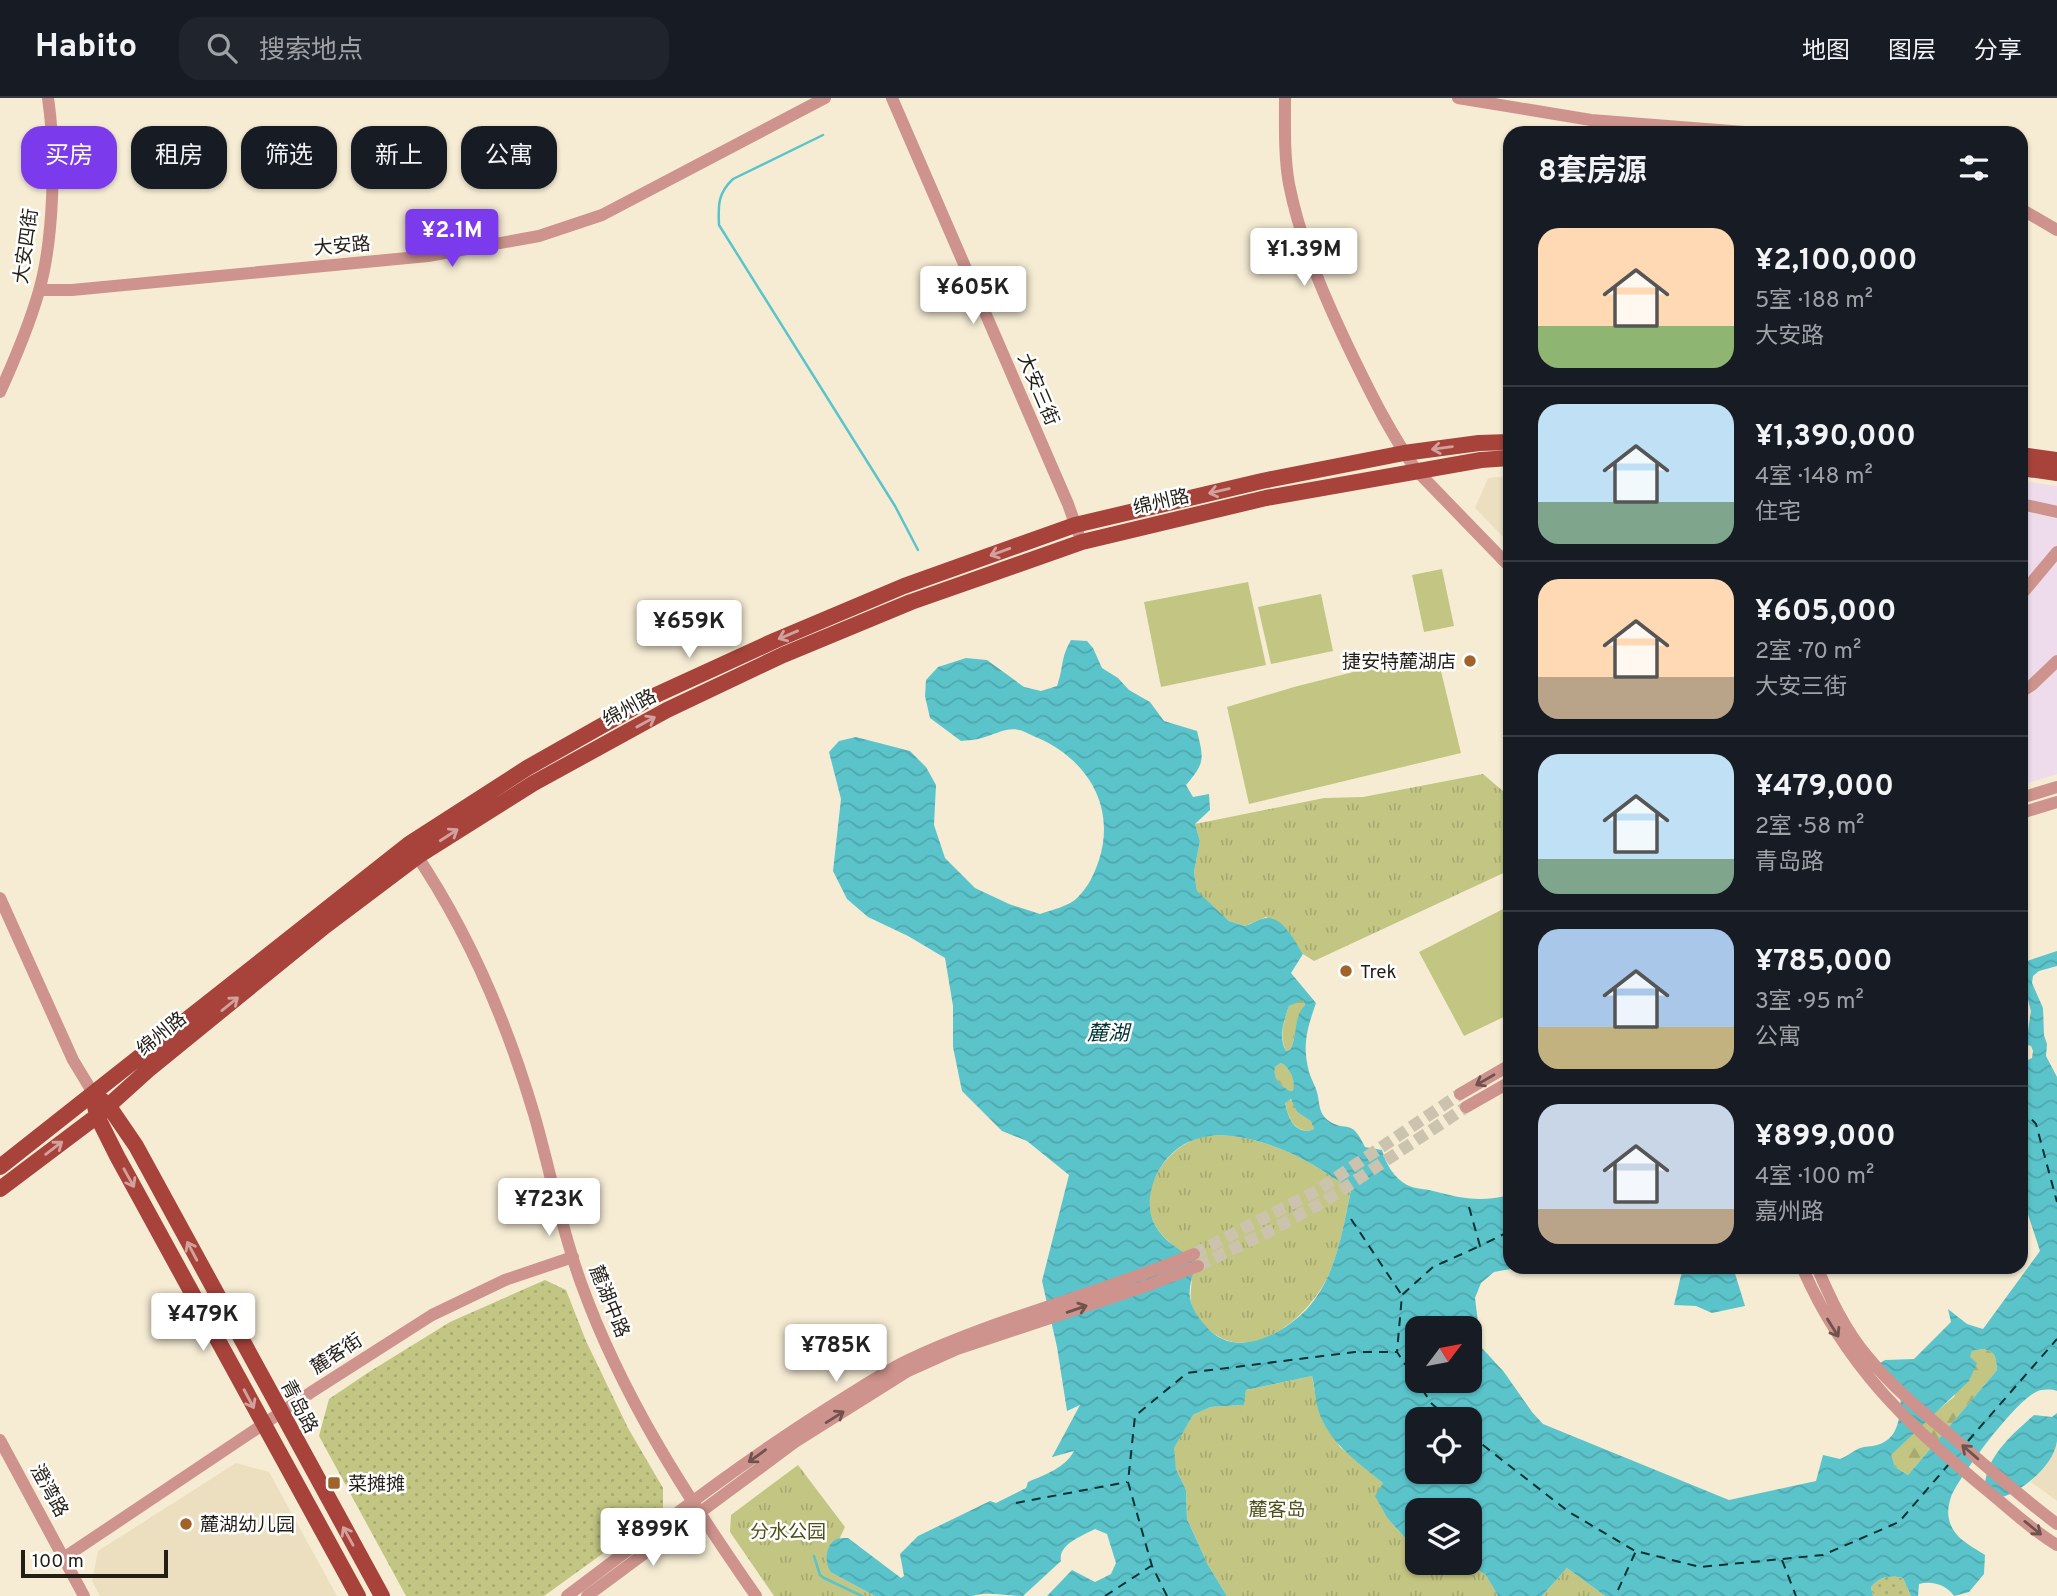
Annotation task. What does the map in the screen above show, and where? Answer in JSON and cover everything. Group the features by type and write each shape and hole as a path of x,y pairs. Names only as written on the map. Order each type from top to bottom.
{"main road":[{"name":"绵州路","path":"0,1167 413,850 527,768 656,695 904,586 1075,525 1262,481 1405,453 1503,442"},
{"path":"2028,456 2057,460"},
{"name":"绵州路","path":"0,1189 102,1111 413,850 667,710 783,655 911,602 1082,542 1266,498 1481,460 1503,458"},
{"path":"2028,469 2057,473"},
{"name":"青岛路","path":"93,1093 263,1425 359,1596"},
{"name":"青岛路","path":"102,1111 136,1146 382,1596"}],"street":[{"name":"大安四街","path":"0,392 40,290 52,185 52,123 48,98"},
{"name":"大安路","path":"40,290 72,290 428,256 539,236 602,215 825,98"},
{"name":"大安三街","path":"892,98 1082,542"},
{"path":"1285,98 1289,182 1303,237 1327,303 1390,430 1417,471 1503,560"},
{"path":"1458,98 1591,120 1668,126"},
{"path":"2028,213 2057,230"},
{"path":"2028,506 2057,512"},
{"path":"2028,587 2057,552"},
{"path":"2028,688 2057,661"},
{"path":"2028,796 2057,787"},
{"path":"2028,811 2057,803"},
{"name":"麓湖中路","path":"413,850 441,895 468,947 496,1010 533,1112 573,1257 624,1383 650,1433 696,1508 756,1596"},
{"name":"青岛路","path":"0,898 73,1060 93,1093"},
{"path":"1460,1094 1503,1069"},
{"path":"1466,1107 1503,1086"},
{"name":"麓客街","path":"65,1557 401,1334 466,1297 505,1280 573,1257"},
{"path":"567,1596 795,1442 908,1371 1011,1325 1196,1260"},
{"path":"1807,1274 1866,1355 1895,1386 2021,1497 2057,1524"},
{"path":"1819,1274 1826,1304 1852,1358 1886,1399 1923,1437 2057,1545"},
{"name":"澄湾路","path":"0,1440 84,1596"},
{"path":"587,1596 696,1508"}],"shaded area":[{"path":"1503,477 1503,537 1475,508 1488,478"},
{"path":"2028,482 2057,486 2057,774 2028,783"},
{"path":"2057,1442 2057,1501 2031,1482 2053,1453"},
{"path":"236,1463 269,1472 337,1596 100,1596 92,1581 98,1551"}],"green space":[{"path":"1442,569 1454,626 1424,632 1412,575"},
{"path":"1248,582 1266,665 1161,687 1144,602"},
{"path":"1321,594 1333,651 1271,664 1258,607"},
{"path":"1436,651 1461,753 1249,804 1227,707"},
{"path":"1483,774 1503,791 1503,873 1314,961 1303,954 1288,931 1266,917 1245,926 1229,921 1197,892 1194,872 1200,841 1195,824 1324,798 1363,797"},
{"path":"1503,909 1503,1017 1464,1036 1419,952"},
{"path":"1303,999 1305,1005 1299,1016 1290,1050 1286,1051 1283,1034 1287,1012 1289,1006"},
{"path":"1281,1063 1292,1075 1294,1091 1283,1087 1276,1079 1275,1067"},
{"path":"1288,1099 1293,1101 1297,1112 1312,1121 1312,1130 1301,1129 1293,1123 1285,1103"},
{"path":"1217,1135 1271,1145 1320,1169 1351,1190 1334,1260 1314,1299 1300,1315 1283,1328 1265,1338 1247,1342 1229,1341 1211,1332 1196,1314 1191,1301 1192,1277 1189,1264 1159,1231 1150,1213 1152,1187 1164,1163 1184,1145 1201,1137"},
{"path":"545,1280 566,1290 586,1341 628,1428 663,1488 663,1510 544,1596 406,1596 319,1436 329,1399 450,1322"},
{"path":"1983,1349 1994,1356 1997,1370 1908,1475 1895,1467 1890,1455 1922,1423 1954,1397 1972,1351"},
{"name":"麓客岛","path":"1312,1376 1318,1408 1340,1447 1383,1483 1388,1519 1405,1538 1405,1575 1482,1575 1482,1572 1498,1596 1227,1596 1208,1565 1187,1519 1186,1490 1176,1469 1173,1448 1193,1415 1209,1407 1243,1405 1246,1390"},
{"name":"分水公园","path":"798,1465 845,1527 831,1557 832,1573 875,1596 774,1596 730,1532 731,1515"},
{"path":"1567,1568 1605,1596 1542,1596"},
{"path":"1892,1576 1903,1578 1911,1596 1873,1596 1871,1587 1880,1579"}],"water":[{"name":"麓湖","path":"1071,640 1087,641 1102,668 1118,678 1129,690 1150,702 1164,721 1197,731 1201,748 1200,766 1186,785 1193,797 1209,794 1210,810 1195,824 1200,841 1194,872 1197,891 1229,921 1245,926 1264,918 1273,919 1288,932 1303,954 1291,973 1316,1003 1308,1029 1306,1053 1309,1072 1325,1118 1352,1129 1365,1147 1382,1150 1394,1175 1409,1186 1470,1198 1503,1196 1503,1270 1494,1272 1481,1283 1475,1298 1477,1316 1405,1316 1405,1393 1482,1393 1482,1348 1504,1372 1543,1424 1729,1500 1816,1481 1823,1455 1840,1459 1860,1448 1875,1446 1892,1436 1900,1412 1901,1386 1880,1363 1885,1360 1914,1359 1951,1322 1948,1309 1967,1324 1983,1329 2023,1274 2028,1274 2028,1267 2040,1251 2028,1214 2028,1060 2032,1058 2033,1051 2028,1045 2031,1011 2028,1000 2028,961 2057,951 2057,966 2039,971 2033,976 2032,983 2043,1008 2046,1056 2057,1077 2057,1391 2036,1392 2015,1410 1976,1457 1951,1497 1948,1516 1951,1526 1963,1540 1985,1555 1984,1574 1969,1592 1954,1596 1943,1586 1924,1583 1919,1584 1918,1596 1911,1596 1903,1578 1890,1577 1871,1587 1873,1596 1605,1596 1567,1568 1542,1596 1498,1596 1482,1572 1482,1498 1405,1498 1405,1538 1388,1519 1375,1496 1383,1483 1344,1450 1329,1432 1318,1409 1312,1376 1246,1390 1244,1405 1210,1407 1193,1415 1174,1448 1176,1469 1186,1490 1187,1519 1208,1565 1227,1596 1047,1596 1072,1570 1095,1582 1111,1574 1116,1563 1107,1534 1095,1529 1067,1545 1061,1555 1061,1561 1023,1596 875,1596 829,1570 829,1547 836,1539 848,1538 901,1578 904,1576 900,1554 918,1536 990,1501 996,1503 1026,1488 1028,1482 1066,1462 1074,1451 1052,1457 1080,1405 1067,1411 1057,1347 1042,1281 1069,1175 1027,1141 1002,1131 962,1091 953,1047 953,1006 945,958 868,917 847,899 833,871 841,799 829,752 839,741 856,737 910,751 926,767 936,785 934,825 945,858 975,888 1009,904 1040,914 1075,900 1093,875 1099,860 1104,822 1094,787 1084,772 1056,747 1021,731 1014,729 961,741 930,718 925,696 926,680 938,667 966,658 987,660 1024,687 1041,691 1057,686","holes":["1303,1000 1305,1005 1299,1015 1290,1050 1286,1051 1282,1034 1289,1006","1281,1063 1292,1075 1293,1091 1280,1084 1276,1078 1275,1067","1291,1099 1297,1112 1311,1121 1314,1128 1312,1130 1296,1127 1290,1119 1285,1103","1217,1135 1254,1140 1288,1152 1351,1190 1336,1253 1317,1296 1297,1319 1284,1328 1271,1335 1243,1343 1216,1336 1202,1322 1190,1298 1190,1284 1196,1261 1163,1236 1155,1225 1150,1204 1158,1171 1184,1144","1983,1349 1996,1358 1997,1370 1908,1475 1895,1467 1891,1455 1969,1381 1977,1363 1970,1357 1972,1351"]},
{"path":"1681,1274 1735,1274 1745,1306 1712,1313 1696,1306 1674,1305"},
{"path":"2057,1413 2057,1441 2050,1460 2025,1485 1996,1499 1985,1485 1996,1455 2034,1415 2052,1417"}],"waterway":[{"path":"823,135 733,179 724,189 720,200 719,225 895,506 918,550"},
{"path":"814,1556 820,1575 862,1596"}],"ferry route":[{"path":"2028,1115 2036,1124 2057,1202"},
{"path":"1469,1207 1480,1246 1503,1234"},
{"path":"1351,1219 1401,1294"},
{"path":"1436,1407 1397,1352 1402,1295 1433,1267 1480,1246"},
{"path":"1968,1441 2057,1339"},
{"path":"1167,1596 1152,1566 1128,1482 1135,1416 1187,1373 1355,1352 1397,1352"},
{"path":"1482,1444 1569,1512 1635,1551"},
{"path":"1618,1590 1636,1551 1700,1567 1823,1555 1899,1522 1949,1464"},
{"path":"1016,1503 1127,1482"},
{"path":"1782,1560 1796,1596"},
{"path":"1105,1596 1151,1566"}],"tunnel":[{"path":"1194,1254 1318,1190 1460,1094"},
{"path":"1198,1266 1325,1201 1466,1107"}],"place":[{"name":"捷安特麓湖店","path":"1470,661"},
{"name":"Trek","path":"1346,971"},
{"name":"菜摊摊","path":"334,1483"},
{"name":"麓湖幼儿园","path":"186,1524"}]}
